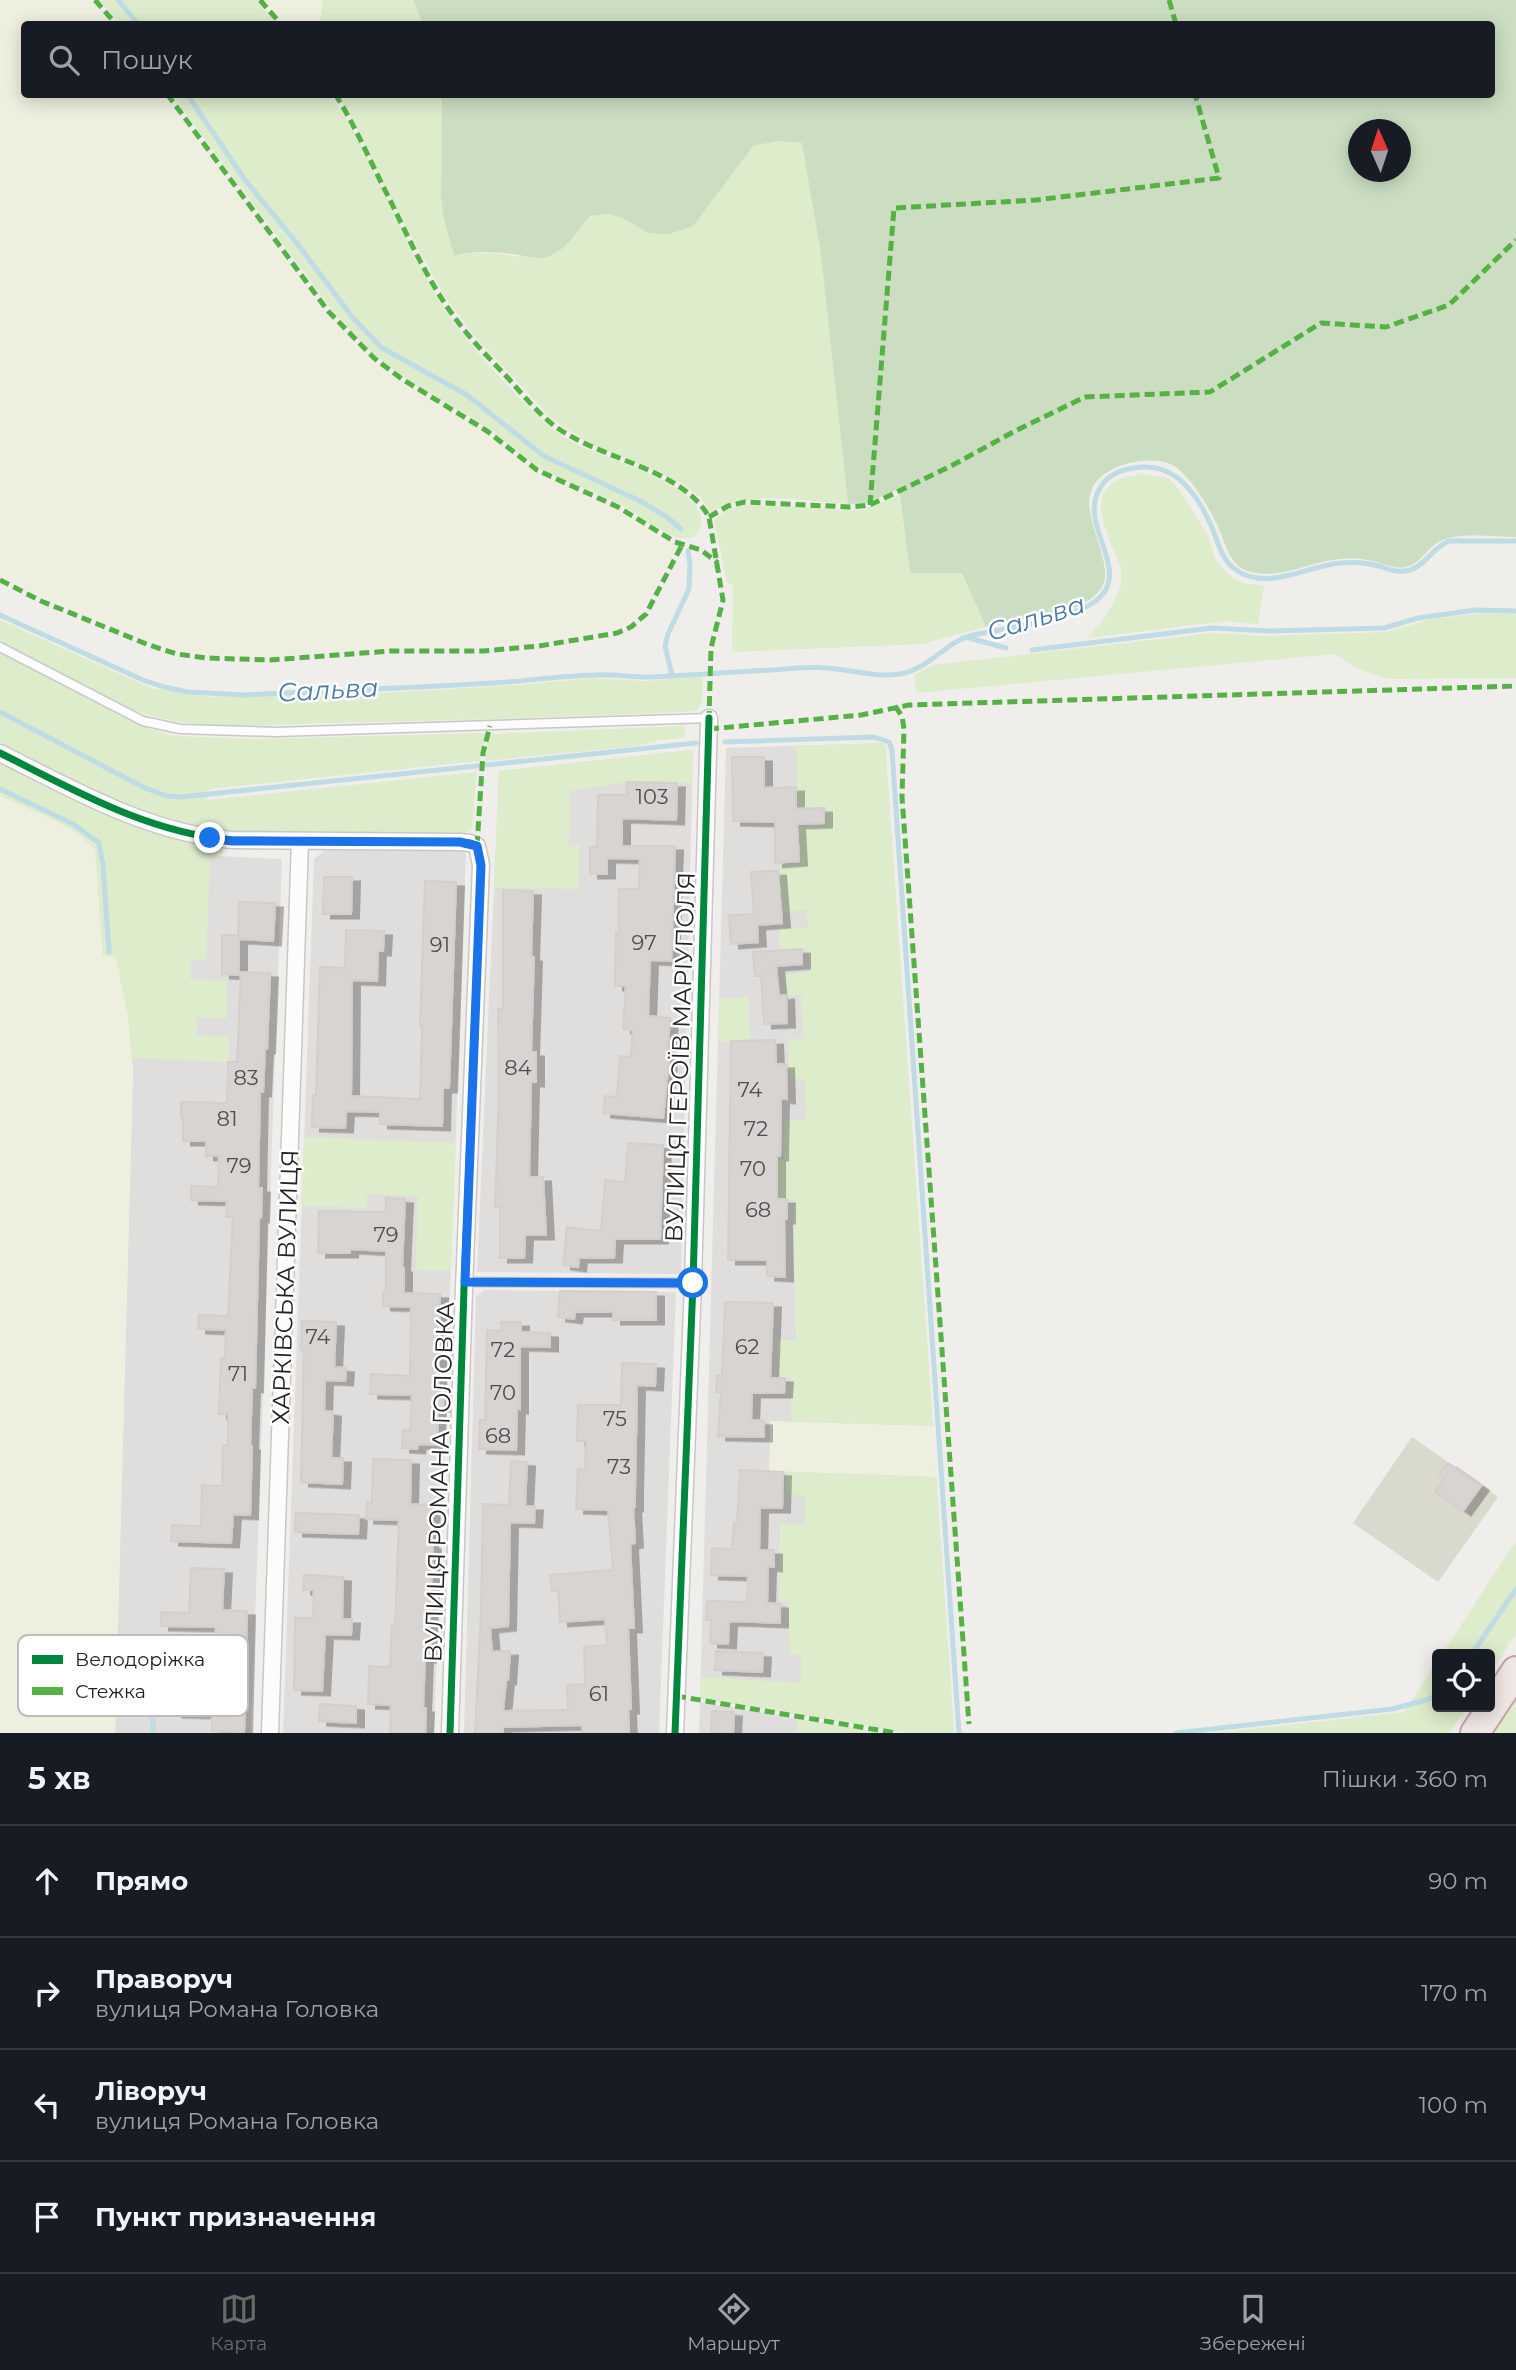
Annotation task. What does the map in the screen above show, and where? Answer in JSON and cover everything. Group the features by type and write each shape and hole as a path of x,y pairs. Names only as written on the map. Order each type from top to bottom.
{"highway":[{"path":"1475,1733 1516,1671"}],"street":[{"name":"ВУЛИЦЯ ГЕРОЇВ МАРІУПОЛЯ","path":"675,1733 693,1283 709,718"},
{"name":"ВУЛИЦЯ РОМАНА ГОЛОВКА","path":"0,753 127,815 176,830 232,841 460,842 477,846 480,856 450,1733"},
{"name":"ХАРКІВСЬКА ВУЛИЦЯ","path":"270,1733 300,841"}],"lane":[{"path":"0,647 144,721 180,729 276,732 709,718"},
{"path":"465,1282 693,1283"}],"shaded area":[{"path":"885,743 954,1733 910,1733 700,1698 726,748"},
{"path":"693,750 681,1274 477,1272 499,771"},
{"path":"326,849 466,851 434,1733 283,1733 314,859"},
{"path":"108,851 282,859 251,1733 115,1733 115,1716 248,1716 248,1635 118,1635 133,1070"},
{"path":"484,1290 676,1292 659,1733 464,1733 476,1297"},
{"path":"1412,1437 1498,1497 1438,1582 1353,1523"},
{"path":"700,1702 880,1733 699,1733"}],"green space":[{"path":"0,0 91,0 109,21 21,21 21,98 166,98 325,312 379,365 490,436 534,471 618,511 677,546 637,616 618,628 520,644 386,647 261,656 209,655 178,649 47,599 0,574"},
{"path":"99,0 257,0 274,21 117,21"},
{"path":"263,0 323,0 320,21 281,21"},
{"path":"323,0 413,0 422,21 320,21"},
{"path":"413,0 1516,0 1516,537 1464,536 1445,539 1433,546 1417,562 1404,567 1348,558 1272,574 1248,571 1232,559 1215,521 1186,476 1172,465 1159,461 1128,463 1099,478 1092,490 1089,504 1091,519 1104,564 1105,578 1097,594 1071,609 986,627 962,573 910,573 899,489 866,503 848,504 821,254 802,143 777,141 753,146 693,226 669,234 648,233 625,219 609,214 590,216 563,248 543,258 484,252 454,256 441,196 442,98 1495,98 1495,21 422,21"},
{"path":"174,98 333,98 362,146 427,279 451,319 474,348 500,378 557,432 591,450 654,476 690,499 700,513 698,533 687,538 667,533 627,508 530,462 483,425 412,382 381,359 357,338 329,306"},
{"path":"339,98 442,98 441,196 454,256 466,253 532,258 552,255 568,243 590,216 609,214 625,219 648,233 693,226 753,146 777,141 802,143 821,254 848,504 760,499 727,505 711,512 700,497 680,482 587,442 552,419 476,338 445,297 385,189 356,126"},
{"path":"1143,474 1168,478 1179,489 1208,536 1216,561 1231,577 1244,583 1264,586 1258,624 1226,621 1088,638 1111,607 1120,589 1120,565 1103,521 1102,499 1113,483"},
{"path":"899,494 910,573 962,573 986,627 922,644 732,652 733,584 727,583 714,521 717,518 728,510 746,505 858,510 875,506"},
{"path":"1484,613 1516,614 1516,678 1389,679 1361,670 1335,654 916,693 915,674 933,665 1212,633 1265,636 1386,632 1432,619"},
{"path":"0,620 151,688 211,697 364,694 591,678 645,681 702,677 702,703 697,710 683,712 257,726 205,725 155,717 132,709 0,641"},
{"path":"0,653 136,724 173,736 258,739 486,733 480,761 209,789 207,800 477,772 472,828 468,832 459,833 238,832 189,826 126,806 0,745"},
{"path":"684,726 685,738 660,740 637,746 485,761 488,740 493,734"},
{"path":"885,743 933,1426 791,1421 791,1378 778,1378 778,1340 796,1340 793,1200 776,1199 777,1160 784,1160 785,1120 806,1120 804,1079 790,1079 788,1040 804,1038 801,995 786,995 784,975 810,972 808,949 780,951 779,929 808,927 806,910 783,912 780,866 800,864 799,827 827,825 826,807 798,808 796,746"},
{"path":"693,750 692,783 627,782 570,791 569,845 580,845 578,889 494,888 499,771"},
{"path":"0,762 125,821 223,846 222,856 210,856 206,960 191,959 190,979 227,981 227,1018 197,1017 196,1035 229,1037 228,1062 132,1058 128,1014 115,956 103,956 95,850 63,825 0,796"},
{"path":"0,796 71,830 95,850 103,956 115,956 128,1014 133,1070 118,1635 18,1635 18,1716 115,1716 115,1733 0,1733"},
{"path":"748,997 750,1041 718,1042 719,999"},
{"path":"304,1137 456,1143 451,1271 416,1270 418,1196 367,1194 367,1208 301,1206"},
{"path":"770,1421 933,1426 936,1477 769,1471"},
{"path":"786,1472 936,1477 954,1733 910,1733 700,1698 700,1677 801,1683 801,1655 790,1654 788,1602 779,1601 780,1524 804,1525 805,1496 786,1494"},
{"path":"1516,1541 1516,1634 1495,1666 1495,1649 1445,1649"},
{"path":"1432,1669 1432,1712 1464,1712 1450,1733 1212,1733 1404,1712"},
{"path":"1516,1698 1516,1733 1492,1733"},
{"path":"798,1719 880,1733 797,1733"}],"building":[{"path":"732,757 764,757 764,788 796,787 796,809 824,808 824,823 797,824 799,861 775,863 775,822 733,821"},
{"path":"627,782 677,783 676,820 622,818 622,846 675,846 671,961 650,960 648,1016 670,1018 663,1118 603,1113 605,1096 617,1097 620,1056 631,1057 633,1030 623,1029 626,986 615,986 616,932 619,933 619,889 639,889 640,859 607,858 607,874 590,874 590,847 597,847 598,795 627,795"},
{"path":"778,871 782,923 757,925 758,942 731,944 729,915 754,914 751,872"},
{"path":"324,877 352,877 351,914 323,914"},
{"path":"425,881 456,882 449,1088 443,1088 442,1126 380,1124 380,1112 346,1111 345,1128 312,1127 313,1095 316,1095 320,967 345,968 346,930 384,931 383,951 378,951 377,981 352,980 351,1096 420,1099"},
{"path":"503,890 533,891 531,1052 536,1052 536,1082 531,1082 529,1177 543,1177 546,1235 525,1235 524,1258 500,1258 500,1207 495,1207 499,1092 498,1009 503,1009"},
{"path":"239,902 275,903 273,941 239,939 239,975 222,974 222,935 238,935"},
{"path":"802,949 802,964 776,966 779,996 786,995 787,1023 764,1024 761,976 755,976 753,952"},
{"path":"241,972 270,973 267,1049 263,1092 260,1092 258,1188 262,1188 255,1388 252,1388 250,1515 233,1514 231,1543 171,1541 172,1525 201,1526 202,1485 222,1486 223,1445 228,1445 228,1414 219,1414 221,1358 225,1358 226,1330 198,1329 199,1315 228,1316 233,1217 226,1217 227,1201 191,1200 191,1186 218,1187 219,1156 206,1156 206,1141 183,1141 181,1102 227,1103 228,1062 237,1062"},
{"path":"775,1040 776,1064 786,1064 787,1099 781,1098 780,1156 777,1156 777,1199 787,1199 787,1219 784,1219 785,1277 767,1276 767,1260 728,1260 731,1041"},
{"path":"628,1143 663,1145 660,1239 615,1239 614,1258 579,1258 578,1267 563,1265 567,1227 601,1231 605,1180 625,1182"},
{"path":"386,1198 405,1199 402,1268 404,1293 440,1294 438,1392 444,1392 443,1407 438,1407 437,1445 418,1444 417,1449 402,1448 403,1430 410,1431 412,1395 370,1394 371,1374 410,1376 411,1307 383,1306 383,1292 386,1292 386,1251 350,1249 350,1253 318,1253 319,1211 386,1212"},
{"path":"560,1291 656,1292 656,1320 613,1320 613,1312 575,1312 574,1319 558,1317"},
{"path":"725,1302 773,1303 770,1378 785,1378 784,1393 752,1393 751,1420 764,1421 764,1437 718,1436 721,1392 716,1392 717,1376 722,1376"},
{"path":"302,1321 336,1322 334,1367 346,1368 345,1381 325,1380 324,1411 333,1412 331,1458 343,1458 342,1484 301,1482 304,1350 301,1350"},
{"path":"501,1322 521,1322 521,1332 550,1333 550,1347 520,1346 520,1409 517,1408 516,1450 479,1449 480,1420 485,1420 487,1330 501,1331"},
{"path":"622,1363 656,1364 655,1386 637,1385 633,1507 635,1543 630,1544 634,1628 628,1628 631,1709 628,1709 629,1733 583,1733 582,1725 503,1727 503,1733 475,1733 483,1504 509,1505 511,1461 527,1462 525,1506 535,1506 534,1523 510,1522 508,1626 490,1628 492,1652 510,1651 503,1711 568,1710 567,1685 585,1684 584,1647 607,1645 605,1619 560,1622 558,1590 552,1591 550,1575 613,1570 608,1510 576,1509 578,1469 585,1469 586,1441 577,1441 578,1405 621,1405"},
{"path":"373,1459 411,1460 410,1504 432,1505 428,1658 425,1658 423,1708 426,1708 425,1733 390,1733 391,1705 368,1704 369,1666 390,1667 392,1626 395,1626 399,1520 366,1519 367,1502 372,1503"},
{"path":"1448,1463 1481,1486 1463,1511 1435,1492 1444,1478 1439,1475"},
{"path":"740,1470 783,1472 782,1508 760,1508 759,1550 774,1550 774,1567 768,1566 767,1603 780,1604 780,1623 729,1621 728,1644 710,1643 711,1620 706,1620 707,1601 747,1602 748,1576 711,1575 712,1548 732,1549 734,1522 737,1523"},
{"path":"296,1513 359,1515 358,1534 295,1532"},
{"path":"191,1568 224,1569 222,1610 247,1611 246,1635 216,1635 216,1627 161,1626 161,1612 189,1613"},
{"path":"304,1575 343,1577 342,1619 352,1619 351,1635 325,1634 322,1691 294,1690 295,1618 313,1618 314,1590 303,1590"},
{"path":"716,1651 763,1653 762,1672 715,1670"},
{"path":"320,1704 356,1706 356,1723 319,1721"},
{"path":"712,1711 734,1712 733,1733 711,1733"},
{"path":"212,1716 244,1716 244,1732 212,1731"}],"waterway":[{"name":"Сальва","path":"118,0 136,21"},
{"name":"Сальва","path":"190,98 245,180 353,318 382,348 467,395 544,456 640,501 681,529"},
{"name":"Сальва","path":"0,615 143,680 188,692 244,695 600,675 643,677 806,667 896,675 915,670 963,638 1045,621 1082,609 1096,601 1105,591 1109,567 1094,514 1095,501 1103,483 1118,472 1130,469 1157,468 1179,479 1197,499 1228,563 1237,571 1254,578 1278,577 1349,562 1405,571 1416,568 1438,547 1449,541 1516,541"},
{"name":"Сальва","path":"672,675 665,646 689,589 688,551"},
{"path":"1032,650 1212,628 1270,631 1384,628 1418,618 1476,610 1516,611"},
{"path":"969,638 1006,648"},
{"path":"0,712 145,788 167,796 181,797 696,743"},
{"path":"725,742 874,737 889,742 892,750 959,1733"},
{"path":"0,789 73,824 99,843 109,952"},
{"path":"1475,1649 1516,1589"},
{"path":"1176,1733 1392,1709 1432,1697"},
{"path":"153,1716 153,1733"}],"marked path":[{"path":"95,0 113,21"},
{"path":"260,0 278,21"},
{"path":"1169,0 1175,21"},
{"path":"170,98 328,311 374,358 402,379 487,431 537,470 618,507 675,542 701,550 718,563"},
{"path":"337,98 428,275 445,304 474,342 552,424 592,447 679,486 696,500 709,517 723,600 711,648 709,718"},
{"path":"870,505 894,208 1036,200 1219,178 1196,98"},
{"path":"709,517 728,506 745,502 849,507 870,505 1085,397 1210,392 1321,323 1386,327 1449,305 1516,240"},
{"path":"0,580 41,601 177,654 206,658 270,660 391,651 483,651 539,646 617,633 631,627 646,614 682,545"},
{"path":"709,729 861,715 909,705 1516,686"},
{"path":"895,706 902,716 904,729 902,797 969,1724"},
{"path":"477,846 483,753 490,726"},
{"path":"676,1696 896,1733"}],"cycle path":[{"path":"675,1733 693,1283 709,718"},
{"path":"0,753 112,808 171,829 201,836 232,840 460,842 477,846 481,865 450,1733"}],"route":[{"path":"210,838 232,841 460,842 477,846 481,865 465,1282 693,1283"}]}
